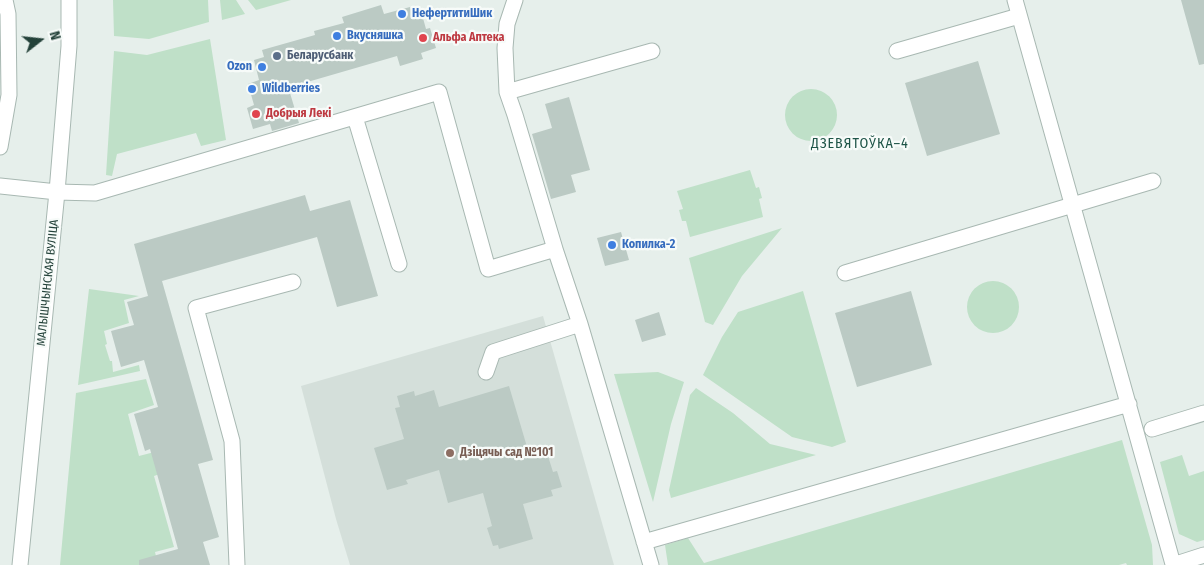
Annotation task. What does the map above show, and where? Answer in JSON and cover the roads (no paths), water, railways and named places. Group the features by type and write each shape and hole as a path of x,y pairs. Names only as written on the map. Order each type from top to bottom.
{"street":[{"path":"0,147 9,95 8,14 6,0"},
{"name":"МАЛЫШЧЫНСКАЯ ВУЛІЦА","path":"20,565 57,192 69,46 69,0"},
{"path":"514,0 507,24 504,48 507,92 516,115 555,249 580,324 651,565"},
{"path":"1014,0 1173,565 1204,554"},
{"path":"897,51 1019,16"},
{"path":"507,92 652,51"},
{"path":"0,186 57,192 95,193 439,92 488,269 555,249"},
{"path":"355,117 399,264"},
{"path":"845,273 1153,181"},
{"path":"237,565 232,441 196,308 293,282"},
{"path":"486,372 493,352 580,324"},
{"path":"644,542 1128,404"},
{"path":"1152,428 1204,413"}],"place":[{"name":"НефертитиШик","path":"402,14"},
{"name":"Вкусняшка","path":"337,36"},
{"name":"Альфа Аптека","path":"423,38"},
{"name":"Беларусбанк","path":"277,56"},
{"name":"Ozon","path":"262,67"},
{"name":"Wildberries","path":"252,89"},
{"name":"Добрыя Лекі","path":"256,114"},
{"name":"Копилка-2","path":"612,245"},
{"name":"Дзіцячы сад №101","path":"450,453"}],"district":[{"name":"ДЗЕВЯТОЎКА–4","path":"860,144"}]}
